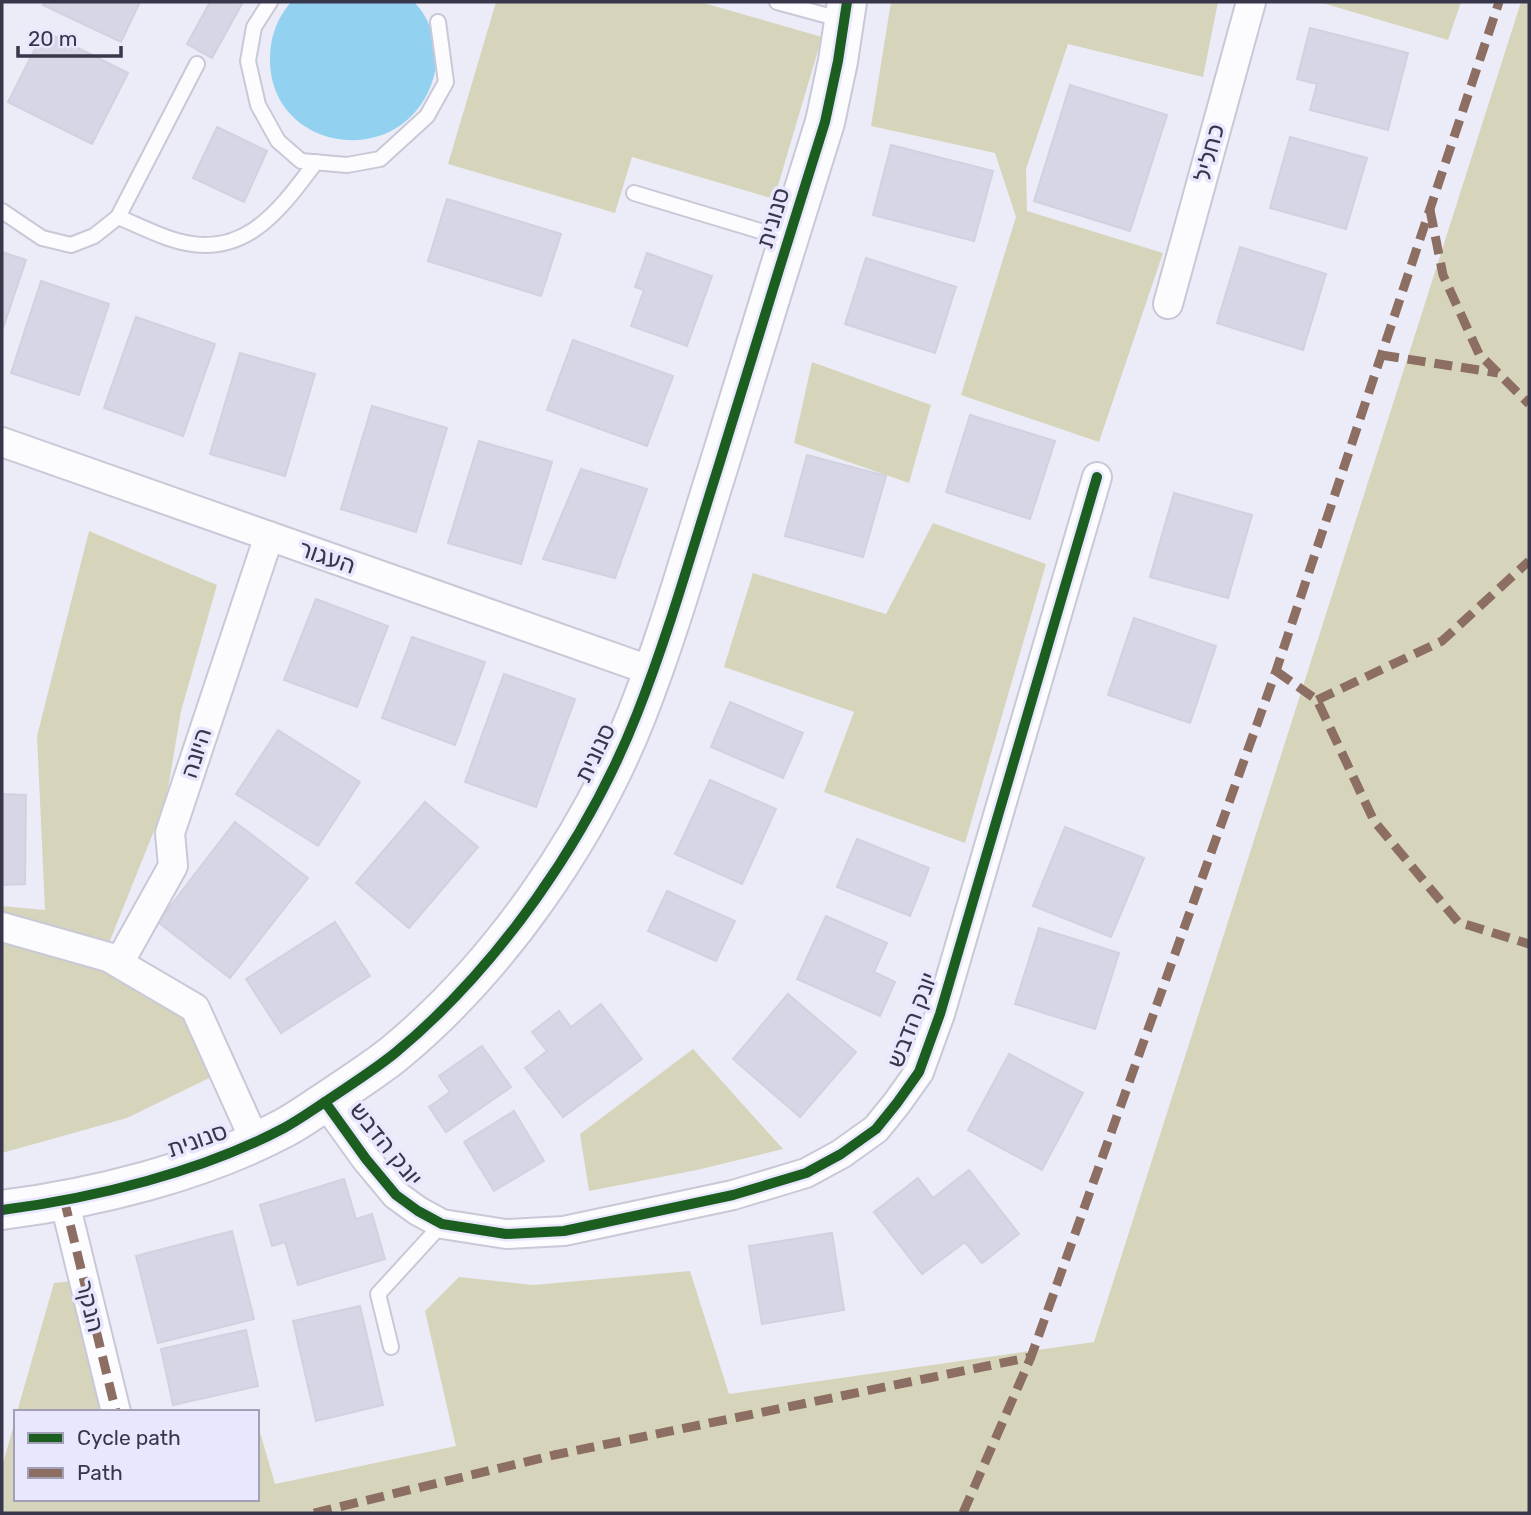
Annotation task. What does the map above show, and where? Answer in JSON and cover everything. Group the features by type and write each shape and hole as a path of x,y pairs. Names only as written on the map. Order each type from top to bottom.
{"street":[{"name":"כחליל","path":"1167,304 1251,2"},
{"name":"סנונית","path":"2,1210 132,1183 210,1160 285,1127 394,1054 453,1000 508,936 561,864 636,716 670,623 825,122 845,11"},
{"name":"העגור","path":"2,442 652,671"},
{"name":"יונק הדבש","path":"325,1102 396,1195 442,1224 506,1234 564,1231 733,1195 806,1173 841,1154 876,1129 919,1072 940,1014 1097,477"},
{"name":"היונה","path":"119,963 173,866 170,833 269,536"},
{"path":"2,927 108,957 195,1008 255,1141"},
{"name":"הנקר","path":"64,1199 116,1410"}],"lane":[{"path":"270,2 254,27 248,61 258,104 278,141 301,161 347,165 380,159 427,116 446,82 438,22"},
{"path":"777,2 845,11"},
{"path":"2,211 42,238 71,245 94,236 118,217 197,64"},
{"path":"118,217 170,239 209,245 242,239 271,217 316,162"},
{"path":"634,193 789,239"},
{"path":"391,1347 378,1294 442,1224"}],"green space":[{"path":"496,2 700,2 822,37 774,199 632,157 615,213 448,164"},
{"path":"891,2 1218,2 1203,77 1068,44 1026,169 1027,211 1163,253 1099,442 961,395 1016,217 995,153 871,126"},
{"path":"1319,2 1461,2 1448,40"},
{"path":"1521,2 1529,2 1529,1513 2,1513 2,1467 14,1424 14,1501 259,1501 259,1432 275,1484 456,1446 425,1311 459,1277 533,1285 690,1271 729,1394 1094,1342"},
{"path":"812,362 931,405 909,483 794,443"},
{"path":"933,523 1046,564 965,843 824,792 854,712 724,667 753,573 886,614"},
{"path":"89,531 217,585 181,711 166,801 99,968 166,987 238,1064 127,1118 2,1153 2,906 45,910 37,736"},
{"path":"693,1049 783,1149 697,1170 589,1191 580,1134"},
{"path":"92,1279 131,1410 18,1410 54,1283"}],"water":[{"path":"291,2 414,2 430,27 436,56 434,76 419,107 396,128 369,139 340,139 313,131 290,114 275,88 270,55 276,26"}],"building":[{"path":"45,2 140,2 121,42 43,5"},
{"path":"210,2 243,2 212,58 187,44"},
{"path":"1310,28 1408,53 1388,130 1310,110 1317,84 1297,79"},
{"path":"44,31 128,73 92,144 8,102"},
{"path":"1070,85 1167,115 1130,231 1034,201"},
{"path":"217,127 267,151 244,202 193,178"},
{"path":"1290,137 1367,158 1346,229 1270,208"},
{"path":"891,145 993,171 974,241 873,215"},
{"path":"447,199 561,234 541,296 428,261"},
{"path":"1240,247 1326,274 1303,350 1217,323"},
{"path":"2,252 26,260 2,331"},
{"path":"647,253 712,276 687,346 631,326 644,290 635,287"},
{"path":"866,258 956,287 935,353 845,324"},
{"path":"41,281 109,304 79,395 11,373"},
{"path":"136,317 215,344 183,436 104,408"},
{"path":"573,340 673,376 647,446 547,410"},
{"path":"240,353 315,374 285,476 210,454"},
{"path":"372,406 447,428 416,532 341,509"},
{"path":"970,415 1055,441 1030,519 946,492"},
{"path":"479,441 552,462 521,564 448,543"},
{"path":"807,455 886,476 863,557 785,536"},
{"path":"581,469 647,489 615,578 543,559"},
{"path":"1174,493 1252,515 1228,598 1150,577"},
{"path":"316,599 388,626 357,707 284,680"},
{"path":"1134,618 1216,646 1190,723 1108,695"},
{"path":"412,637 485,662 455,745 382,718"},
{"path":"504,674 575,699 536,807 465,782"},
{"path":"730,702 803,733 783,778 711,747"},
{"path":"278,730 360,782 318,846 236,794"},
{"path":"710,780 776,809 742,884 675,854"},
{"path":"2,794 26,795 25,884 2,885"},
{"path":"425,802 478,847 409,928 356,883"},
{"path":"235,822 308,878 230,978 158,922"},
{"path":"1065,827 1144,858 1111,937 1033,906"},
{"path":"857,839 929,868 910,916 837,887"},
{"path":"667,891 735,921 716,961 648,931"},
{"path":"826,916 887,943 874,972 895,982 880,1016 797,979"},
{"path":"335,922 370,976 281,1033 246,979"},
{"path":"1039,928 1119,953 1095,1029 1015,1004"},
{"path":"788,994 856,1052 800,1117 733,1059"},
{"path":"601,1004 642,1059 563,1117 525,1068 547,1051 532,1032 559,1011 571,1027"},
{"path":"482,1046 511,1087 446,1132 429,1107 450,1092 439,1076"},
{"path":"1009,1054 1083,1093 1042,1170 968,1130"},
{"path":"514,1111 544,1161 494,1191 464,1142"},
{"path":"969,1170 1019,1234 982,1263 965,1242 922,1274 874,1212 918,1178 933,1198"},
{"path":"344,1179 356,1219 372,1214 385,1259 298,1285 285,1242 272,1246 260,1205"},
{"path":"232,1231 254,1319 158,1343 136,1256"},
{"path":"832,1233 844,1310 762,1324 749,1246"},
{"path":"360,1306 383,1405 316,1421 293,1321"},
{"path":"246,1330 258,1386 173,1405 161,1349"}],"marked path":[{"path":"314,1513 554,1455 1031,1357 1276,671 1499,2"},
{"path":"1430,210 1443,275 1479,354 1529,404"},
{"path":"1381,355 1498,373"},
{"path":"1317,700 1442,641 1529,561"},
{"path":"1276,671 1317,700 1374,821 1458,922 1529,944"},
{"path":"64,1199 116,1410"},
{"path":"963,1513 1031,1357"}],"cycle path":[{"path":"2,1210 74,1198 147,1181 218,1158 290,1125 379,1065 433,1019 504,941 536,898 566,854 617,761 660,653 825,122 847,2"},
{"path":"325,1102 396,1195 442,1224 506,1234 564,1231 733,1195 806,1173 841,1154 876,1129 919,1072 940,1014 1097,477"}]}
